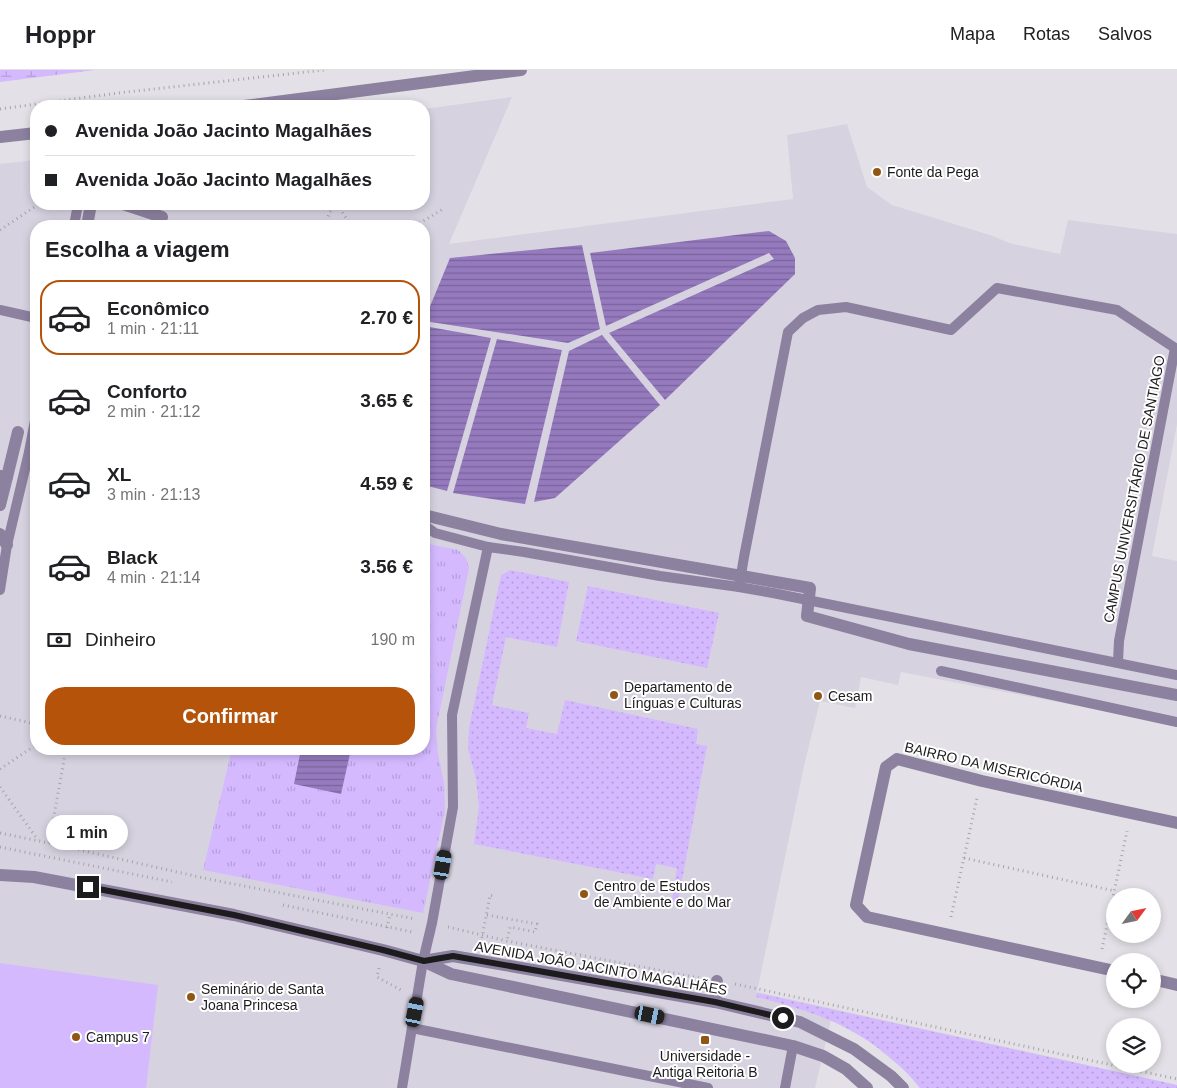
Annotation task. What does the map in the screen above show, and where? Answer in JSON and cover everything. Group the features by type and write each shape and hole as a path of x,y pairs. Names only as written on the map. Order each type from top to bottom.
{"street":[{"path":"290,100 521,70"},
{"path":"0,137 30,134"},
{"path":"141,210 162,217"},
{"path":"0,505 4,476 18,432"},
{"path":"430,516 501,534 740,582 810,588 807,616 909,644 1177,695"},
{"name":"BAIRRO DA MISERICÓRDIA","path":"1106,969 867,917 856,905 886,767 897,759 982,781 1177,823"},
{"name":"AVENIDA JOÃO JACINTO MAGALHÃES","path":"0,875 34,877 234,915 424,961 451,974 793,1046 823,1056 846,1069 867,1088"},
{"name":"AVENIDA JOÃO JACINTO MAGALHÃES","path":"424,961 453,956 715,1002 800,1022 854,1049 891,1076 903,1088"},
{"path":"1161,980 1177,983"},
{"path":"715,1002 716,981"}],"lane":[{"name":"CAMPUS UNIVERSITÁRIO DE SANTIAGO","path":"740,582 788,332 803,318 818,310 846,307 951,330 997,288 1117,310 1175,348 1119,641 1118,662"},
{"path":"0,310 30,317"},
{"path":"0,590 2,541 30,461"},
{"path":"430,529 435,533 488,547 660,576 740,582"},
{"path":"430,534 435,533"},
{"path":"402,1088 453,807 452,715 488,547"},
{"path":"809,600 1177,675"},
{"path":"941,671 1177,722"},
{"path":"412,1028 708,1088"},
{"path":"785,1088 793,1046"}],"path":[{"path":"66,100 324,70"},
{"path":"0,109 30,105"},
{"path":"424,220 443,209"},
{"path":"0,230 30,210"},
{"path":"0,716 30,723"},
{"path":"0,769 30,749"},
{"path":"49,843 65,755"},
{"path":"947,934 982,781"},
{"path":"0,787 38,841"},
{"path":"1116,888 1131,813"},
{"path":"0,833 208,879 390,914 508,941 750,987 1177,1079"},
{"path":"964,858 1106,889"},
{"path":"482,935 490,896 495,897"},
{"path":"487,915 537,924 535,932 510,927 508,941"},
{"path":"1098,968 1106,932"},
{"path":"377,977 405,992"}],"shaded area":[{"path":"512,97 449,244 793,199 787,135 847,124 867,187 892,205 993,236 1009,243 1060,254 1068,220 1177,234 1177,424 1152,556 1177,561 1177,725 901,672 898,685 861,677 855,708 820,701 804,766 757,992 1106,1069 1106,1073 1123,1073 1177,1085 1177,1088 920,1088 909,1074 869,1041 831,1020 815,1088 0,1088 0,164 30,161 30,210 430,210 430,108"},
{"path":"769,231 786,241 795,258 795,274 665,400 609,333 774,259 769,253 606,326 590,253"},
{"path":"582,245 600,329 568,343 430,322 430,306 450,258"},
{"path":"430,327 491,338 447,491 430,487"},
{"path":"602,335 660,405 555,498 534,502 569,351"},
{"path":"497,339 562,350 525,504 453,493"},
{"path":"300,755 350,755 341,794 294,784"}],"green space":[{"path":"0,70 95,70 0,82"},
{"path":"430,544 458,550 466,558 469,568 436,729 438,754 444,783 445,810 423,913 203,870 231,755 430,755"},
{"path":"510,570 569,582 557,647 506,637 492,705 529,713 526,728 557,734 565,700 698,729 696,744 707,746 678,902 672,901 677,868 656,864 653,879 474,844 479,807 476,779 468,749 469,728 501,575"},
{"path":"588,586 719,613 707,668 576,641"},
{"name":"Campus 7","path":"0,963 158,985 146,1088 0,1088"},
{"path":"757,993 1106,1069 1106,1073 1122,1073 1177,1085 1177,1088 920,1088 891,1058 854,1032 811,1013 756,997"}],"place":[{"name":"Fonte da Pega","path":"877,172"},
{"name":"Departamento de Línguas e Culturas","path":"614,695"},
{"name":"Cesam","path":"818,696"},
{"name":"Centro de Estudos de Ambiente e do Mar","path":"584,894"},
{"name":"Seminário de Santa Joana Princesa","path":"191,997"},
{"name":"Campus 7","path":"76,1037"},
{"name":"Universidade - Antiga Reitoria B","path":"705,1040"}],"route":[{"path":"88,887 234,915 424,961 453,956 715,1002 783,1018"}]}
